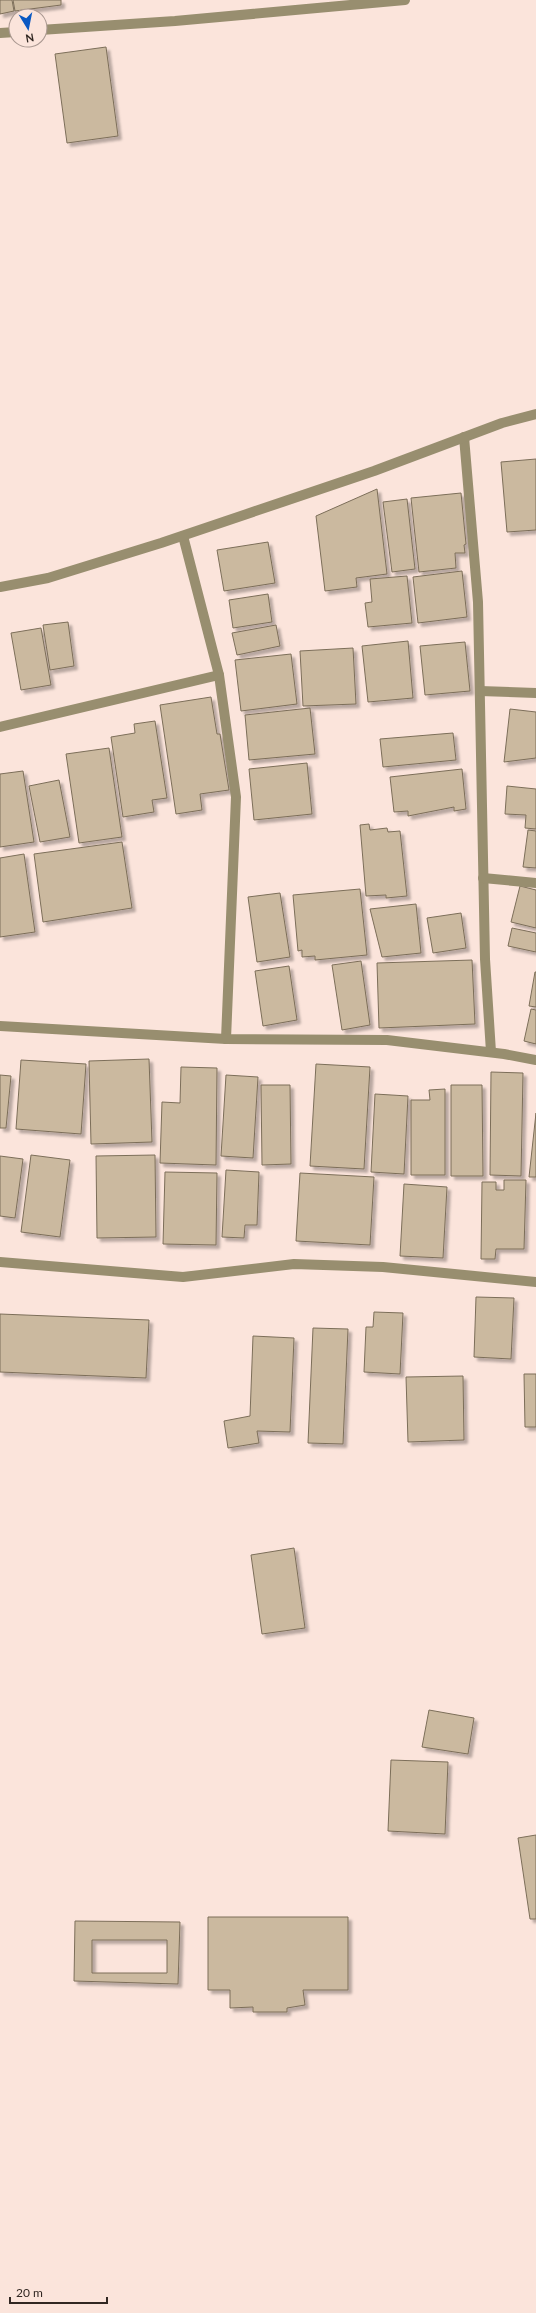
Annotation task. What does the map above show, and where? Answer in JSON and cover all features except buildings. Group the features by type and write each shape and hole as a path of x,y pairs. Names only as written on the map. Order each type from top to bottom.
{"street":[{"path":"48,29 175,21 405,0"},
{"path":"0,587 48,578 183,536 374,471 502,423 536,414"},
{"path":"464,437 478,602 485,959 491,1052"},
{"path":"183,536 219,675 236,797 226,1039"},
{"path":"0,727 219,675"},
{"path":"480,691 536,693"},
{"path":"483,878 536,884"},
{"path":"0,1026 226,1039 387,1040 491,1052 536,1060"},
{"path":"0,1262 183,1277 294,1264 383,1267 536,1282"}]}
